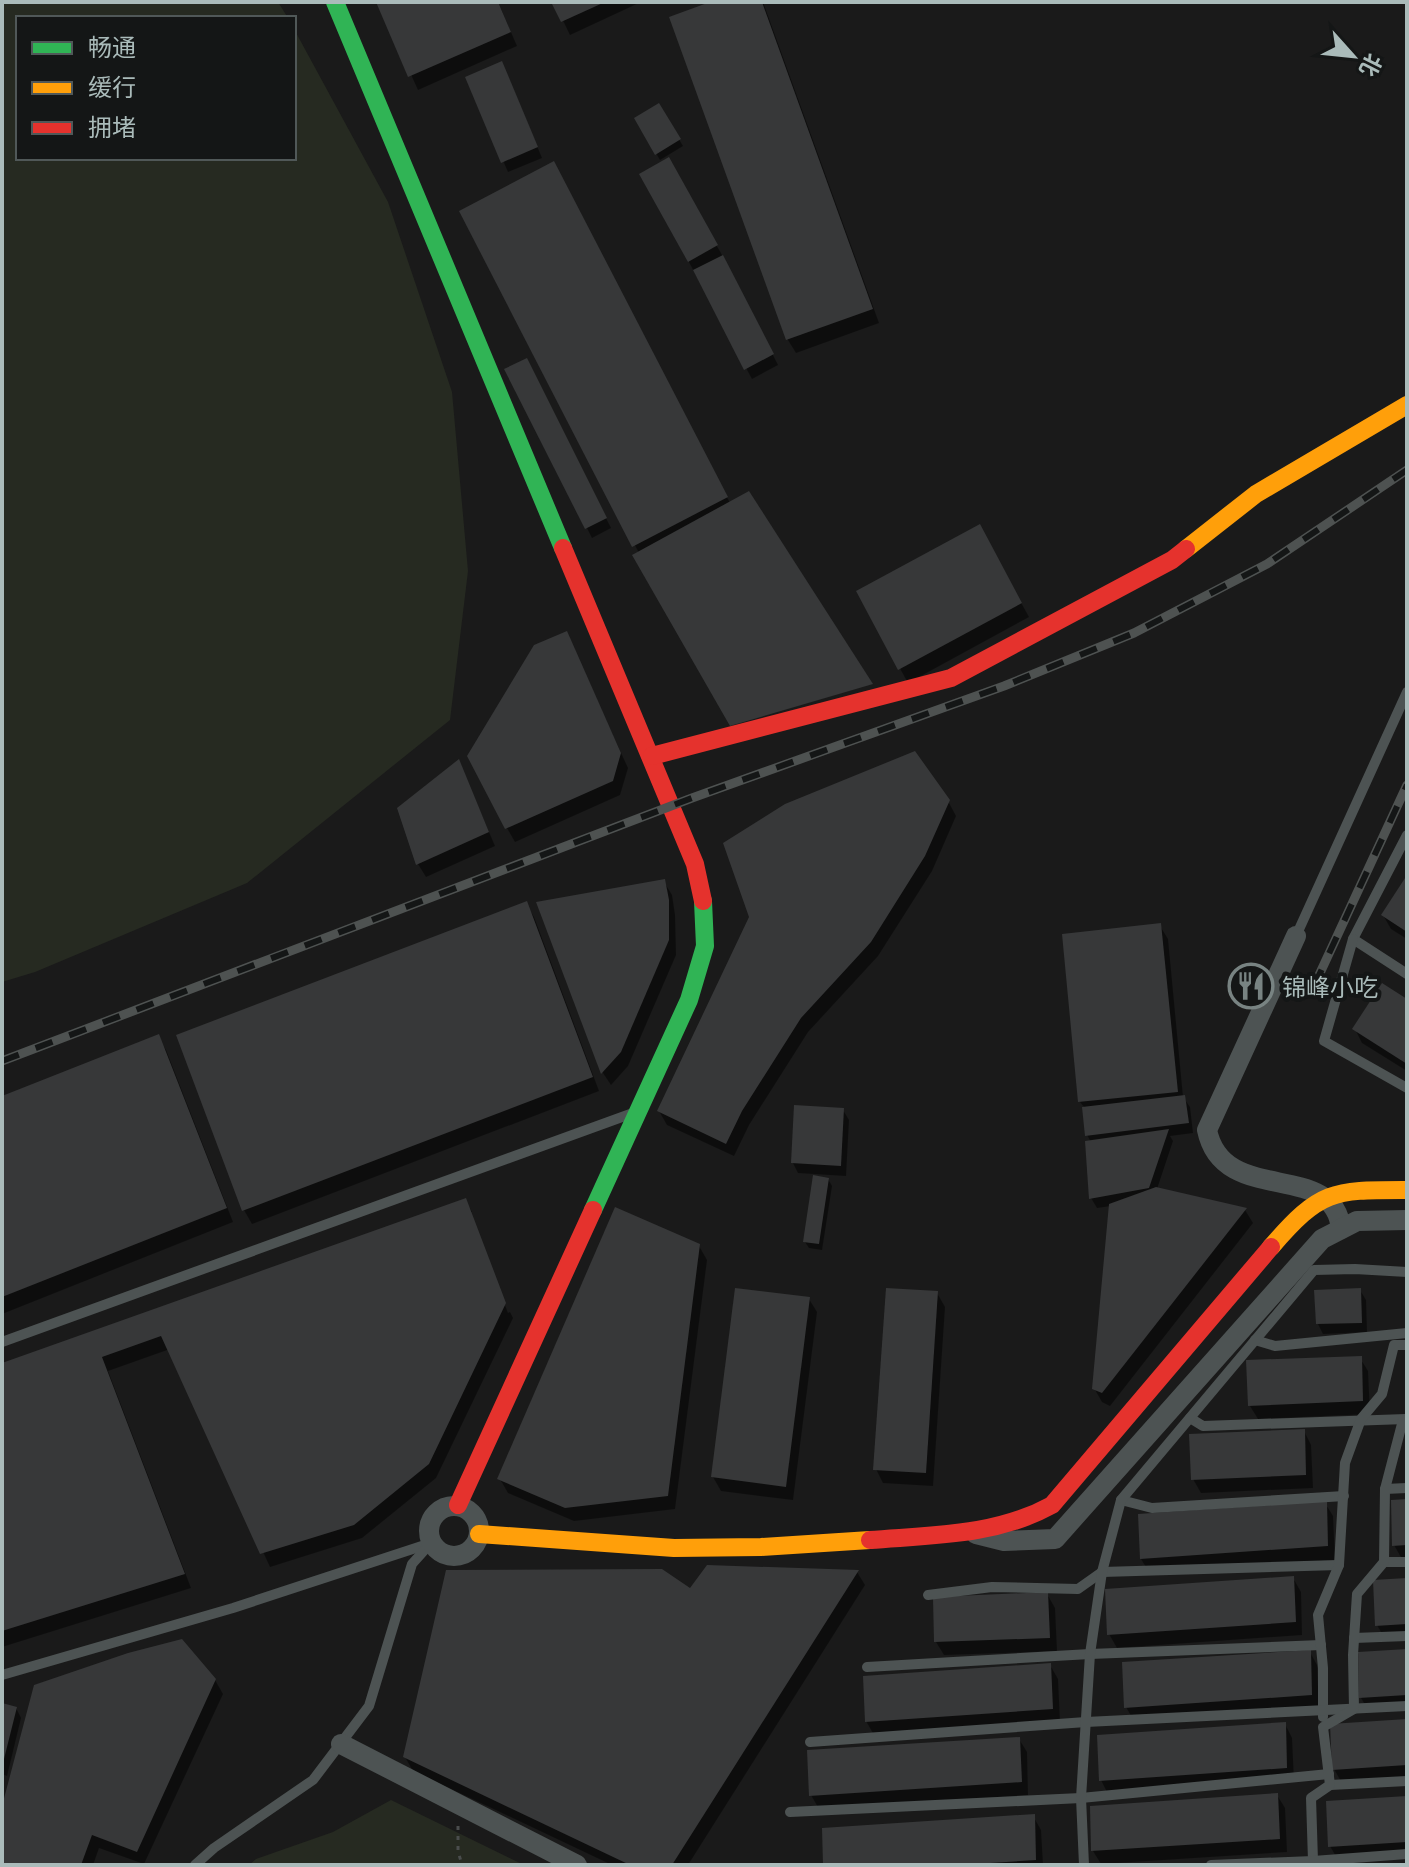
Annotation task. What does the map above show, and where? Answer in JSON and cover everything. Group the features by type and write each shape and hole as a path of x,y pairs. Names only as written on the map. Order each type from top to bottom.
{"street":[{"path":"335,2 652,756 695,864 704,906 705,946 689,1000 458,1505"},
{"path":"652,756 951,678 1172,560 1256,494 1407,405"},
{"path":"1296,936 1207,1130 1210,1146 1217,1157 1235,1170 1315,1193 1407,1190"},
{"path":"1315,1193 1339,1214 1341,1229"},
{"path":"479,1534 673,1548 838,1543 969,1532 1036,1515 1052,1505 1315,1193"},
{"path":"969,1532 1004,1541 1055,1539 1322,1239 1357,1221 1407,1220"},
{"path":"458,1505 472,1512 477,1519 479,1534 473,1549 459,1556 443,1554 431,1543 429,1527 442,1508 458,1505"},
{"path":"341,1744 577,1865"}],"lane":[{"path":"1296,936 1407,692"},
{"path":"1407,835 1353,939 1324,1041 1407,1088"},
{"path":"1353,939 1407,974"},
{"path":"2,1342 638,1110"},
{"path":"1084,1865 1081,1798 1090,1654 1102,1572 1121,1500 1314,1270 1407,1272"},
{"path":"1255,1340 1275,1346 1407,1333"},
{"path":"1329,1779 1323,1727 1318,1615 1339,1565 1345,1463 1361,1419 1382,1394 1394,1345 1407,1345"},
{"path":"1190,1418 1203,1426 1405,1420 1385,1489 1384,1562 1357,1594 1354,1709"},
{"path":"1385,1489 1407,1488"},
{"path":"1121,1500 1152,1508 1344,1496"},
{"path":"2,1675 233,1608 431,1543"},
{"path":"195,1865 214,1848 313,1780 369,1706 412,1564 431,1543"},
{"path":"1384,1562 1407,1562"},
{"path":"928,1595 992,1587 1078,1589 1102,1572 1339,1565"},
{"path":"1354,1638 1407,1636"},
{"path":"867,1667 1321,1645"},
{"path":"810,1742 1086,1722 1407,1706"},
{"path":"1323,1727 1354,1709"},
{"path":"1313,1861 1311,1798 1329,1779"},
{"path":"790,1812 1081,1798 1329,1779 1407,1781"},
{"path":"1211,1865 1407,1854"}],"path":[{"path":"459,1805 458,1851 462,1865"}],"shaded area":[{"path":"2,2 278,2 287,16 16,16 16,160 296,160 296,33 388,202 452,392 468,571 450,720 247,883 35,972 2,982"},
{"path":"391,1800 524,1865 249,1865 256,1859 333,1832"}],"building":[{"path":"376,2 498,2 511,32 408,77"},
{"path":"551,2 605,2 561,22"},
{"path":"710,2 762,2 873,309 786,340 669,17"},
{"path":"502,61 538,147 501,163 465,77"},
{"path":"659,103 681,139 655,155 634,118"},
{"path":"669,157 718,245 688,262 639,174"},
{"path":"554,161 728,497 632,547 459,211"},
{"path":"723,255 774,354 744,370 693,270"},
{"path":"527,358 607,518 585,529 504,369"},
{"path":"749,491 873,684 730,726 632,555"},
{"path":"980,524 1022,603 898,670 856,591"},
{"path":"567,631 621,753 613,781 505,829 467,756 534,645"},
{"path":"915,751 950,800 925,856 871,942 801,1018 742,1111 726,1144 657,1111 749,917 723,843 785,804"},
{"path":"459,759 489,832 416,865 397,808"},
{"path":"1407,875 1407,932 1381,915"},
{"path":"665,879 669,900 669,940 621,1052 601,1074 536,902"},
{"path":"527,901 593,1077 242,1211 176,1035"},
{"path":"1161,923 1178,1092 1078,1102 1062,934"},
{"path":"1382,983 1407,999 1407,1064 1352,1029"},
{"path":"159,1034 227,1208 2,1297 2,1096"},
{"path":"1185,1095 1189,1123 1085,1136 1082,1107"},
{"path":"794,1105 844,1108 841,1166 791,1163"},
{"path":"1169,1129 1149,1188 1089,1199 1085,1141"},
{"path":"813,1175 829,1178 819,1244 803,1242"},
{"path":"1156,1187 1247,1208 1102,1393 1092,1389 1109,1204"},
{"path":"466,1198 506,1303 429,1464 354,1525 260,1554 161,1336 102,1357 185,1574 2,1631 2,1363"},
{"path":"615,1207 700,1244 668,1496 565,1508 497,1479"},
{"path":"735,1288 810,1297 786,1487 711,1477"},
{"path":"886,1288 938,1291 926,1473 873,1470"},
{"path":"1361,1288 1362,1323 1316,1324 1314,1290"},
{"path":"1362,1356 1363,1401 1248,1406 1246,1360"},
{"path":"1305,1429 1306,1475 1191,1480 1189,1434"},
{"path":"1407,1499 1407,1545 1392,1546 1391,1500"},
{"path":"1327,1501 1328,1546 1140,1559 1138,1514"},
{"path":"707,1565 859,1570 672,1865 630,1865 403,1757 446,1570 662,1569 690,1588"},
{"path":"1294,1576 1296,1622 1107,1635 1105,1589"},
{"path":"1407,1578 1407,1624 1375,1626 1373,1580"},
{"path":"1048,1592 1050,1638 934,1642 933,1597"},
{"path":"182,1639 216,1679 137,1852 92,1835 81,1865 2,1865 2,1806 34,1685 128,1653"},
{"path":"1407,1649 1407,1695 1359,1698 1358,1652"},
{"path":"1311,1650 1312,1695 1124,1708 1122,1662"},
{"path":"1051,1663 1053,1709 865,1722 863,1676"},
{"path":"2,1703 17,1707 3,1763 2,1763"},
{"path":"1407,1719 1407,1765 1332,1770 1330,1724"},
{"path":"1286,1722 1287,1768 1099,1781 1097,1735"},
{"path":"1020,1737 1022,1782 809,1796 807,1750"},
{"path":"1278,1793 1280,1839 1091,1851 1090,1806"},
{"path":"1407,1796 1407,1842 1328,1847 1326,1801"},
{"path":"1035,1814 1036,1860 959,1865 823,1865 822,1828"}],"railway":[{"path":"2,1061 692,798 1004,686 1134,633 1267,564 1407,470"},
{"path":"1314,986 1407,785"}],"traffic: fast":[{"path":"335,2 563,548"},
{"path":"593,1210 689,1000 705,946 703,901"}],"traffic: slow":[{"path":"1186,549 1256,494 1407,405"},
{"path":"1271,1247 1303,1214 1330,1197 1362,1191 1407,1190"},
{"path":"479,1534 674,1548 761,1547 870,1540"}],"traffic: jam":[{"path":"563,548 695,864 703,901"},
{"path":"652,756 951,678 1172,560 1186,549"},
{"path":"458,1505 593,1210"},
{"path":"870,1540 986,1528 1009,1523 1052,1505 1271,1247"}],"place":[{"name":"锦峰小吃","path":"1251,986"}]}
